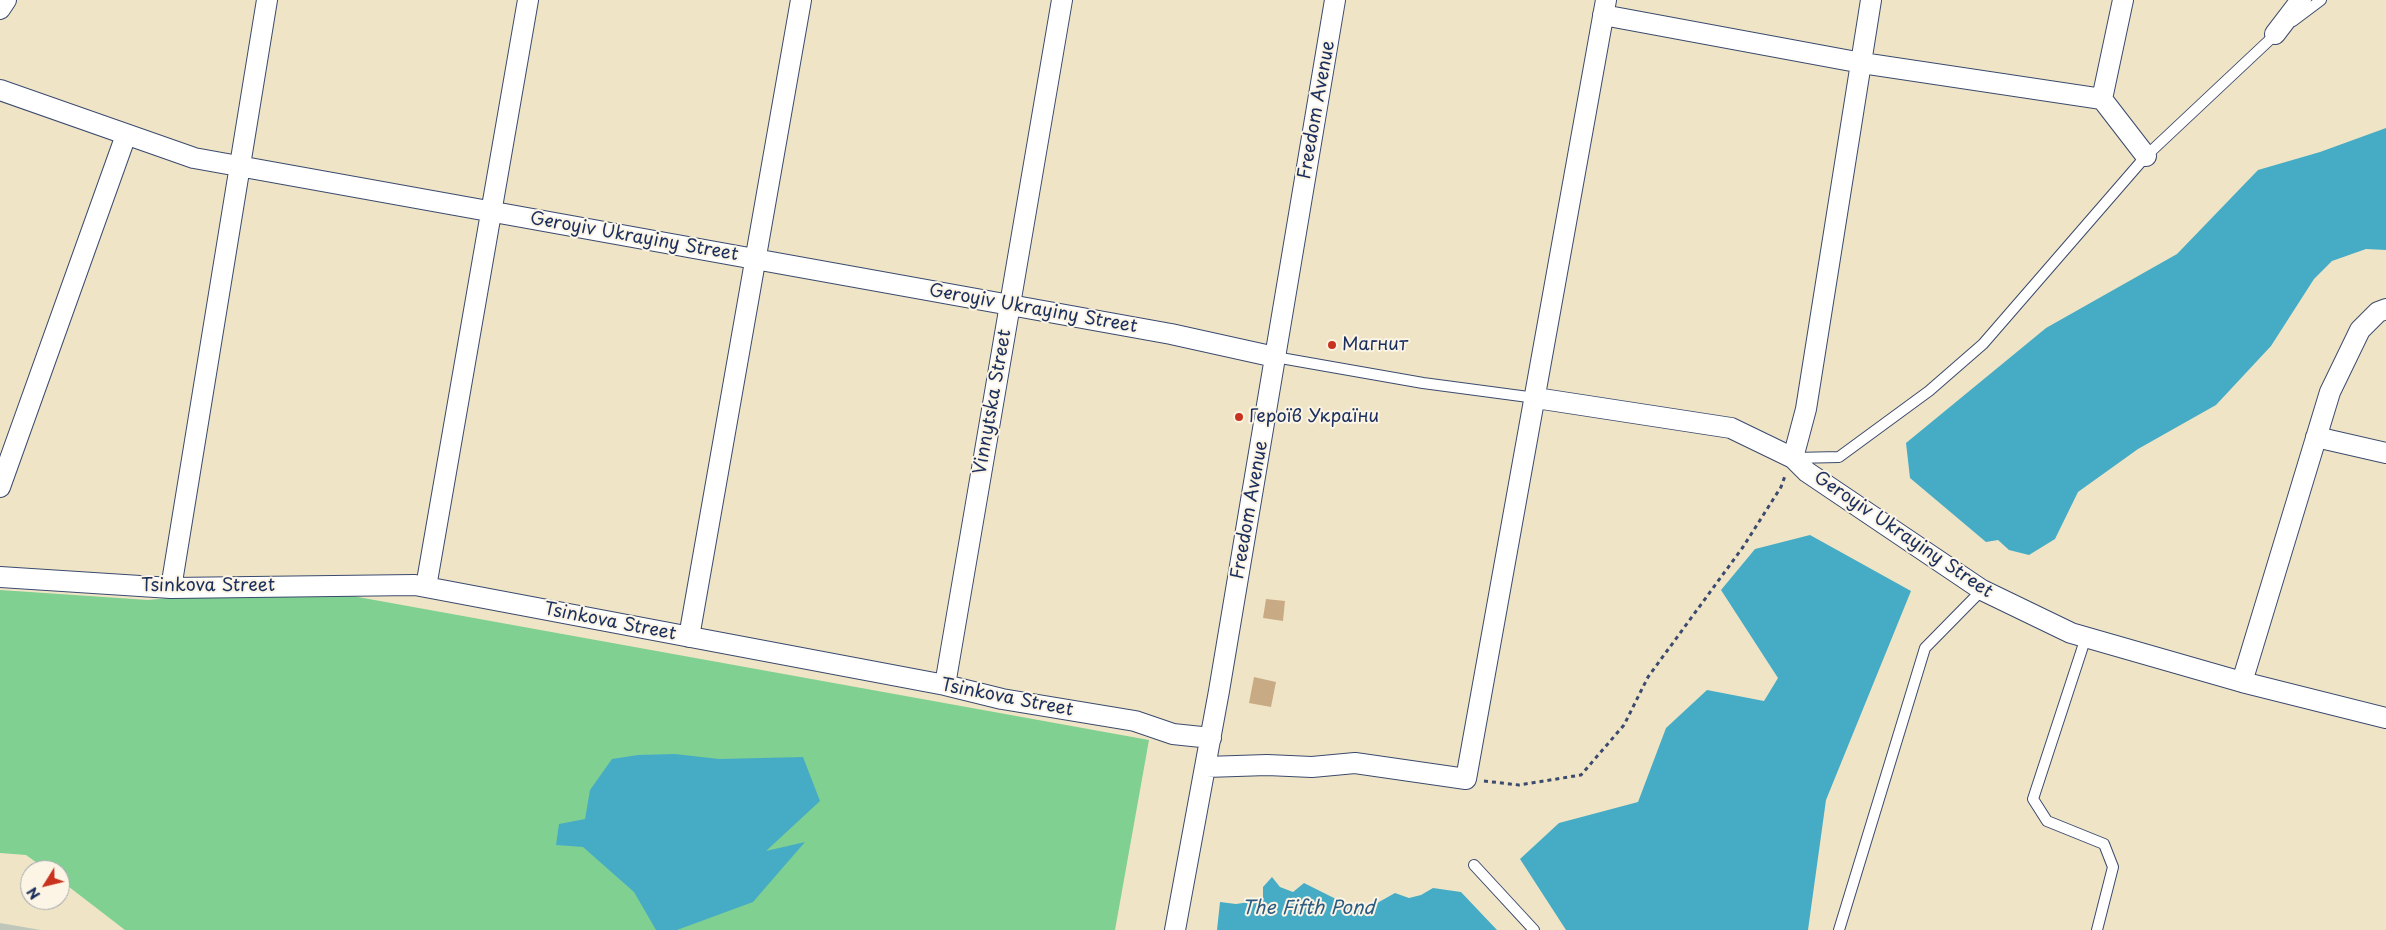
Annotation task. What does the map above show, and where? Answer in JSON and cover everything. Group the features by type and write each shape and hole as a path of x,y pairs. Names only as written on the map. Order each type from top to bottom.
{"street":[{"path":"0,9 6,0"},
{"path":"171,588 267,0"},
{"path":"426,587 528,0"},
{"path":"689,637 801,0"},
{"name":"Vinnytska Street","path":"945,685 1062,0"},
{"name":"Freedom Avenue","path":"1175,930 1206,768 1335,0"},
{"path":"1792,458 1806,409 1871,0"},
{"path":"2102,99 2124,0"},
{"path":"2275,34 2301,0"},
{"path":"1206,768 1312,767 1355,763 1466,779 1536,398 1604,8 1862,63 2102,99 2146,156"},
{"name":"Geroyiv Ukrayiny Street","path":"0,90 194,158 1009,304 1171,334 1275,357"},
{"path":"0,488 126,135"},
{"path":"2242,682 2330,392 2360,330 2378,312 2386,309"},
{"name":"Geroyiv Ukrayiny Street","path":"1536,398 1731,428 1792,458 1807,472 1982,590 2071,633 2242,682 2386,718"},
{"path":"2316,437 2386,453"},
{"name":"Tsinkova Street","path":"0,577 171,588 415,585 945,685 1002,699 1135,721 1174,734 1211,738"}],"lane":[{"path":"1792,458 1839,457 1929,391 1983,344 2146,156 2275,34 2321,0"},
{"path":"1275,357 1423,383 1536,398"},
{"path":"1839,930 1924,648 1982,590"},
{"path":"2086,637 2033,799 2047,821 2104,844 2113,867 2097,930"},
{"path":"1474,865 1534,930"}],"path":[{"path":"1466,779 1519,785 1581,775 1624,725 1648,677 1743,547 1781,487 1792,458"}],"shaded area":[{"path":"0,923 41,930 0,930"}],"green space":[{"path":"297,586 1149,740 1115,930 125,930 70,888 70,860 33,860 26,855 0,853 0,590 148,600"}],"water":[{"path":"2386,128 2386,250 2366,249 2332,261 2314,279 2271,346 2216,405 2138,449 2078,492 2055,539 2029,555 2009,550 1998,540 1986,542 1910,478 1906,443 2046,328 2177,254 2258,170 2320,152"},
{"path":"1810,535 1911,591 1826,800 1808,930 1566,930 1520,859 1559,823 1638,802 1666,728 1707,690 1764,701 1778,678 1721,590 1755,549"},
{"path":"675,754 719,759 803,757 820,801 766,851 805,842 753,902 677,930 656,930 634,892 583,847 556,845 559,824 585,819 590,790 612,759 638,755"},
{"name":"The Fifth Pond","path":"1272,877 1280,887 1293,892 1304,883 1356,909 1370,907 1395,893 1409,898 1421,895 1433,888 1461,892 1497,930 1217,930 1220,902 1236,904 1263,900 1263,887"}],"building":[{"path":"1266,599 1285,601 1283,621 1263,618"},
{"path":"1254,677 1276,682 1271,707 1249,703"}],"place":[{"name":"Магнит","path":"1332,345"},
{"name":"Героїв України","path":"1239,417"}]}
